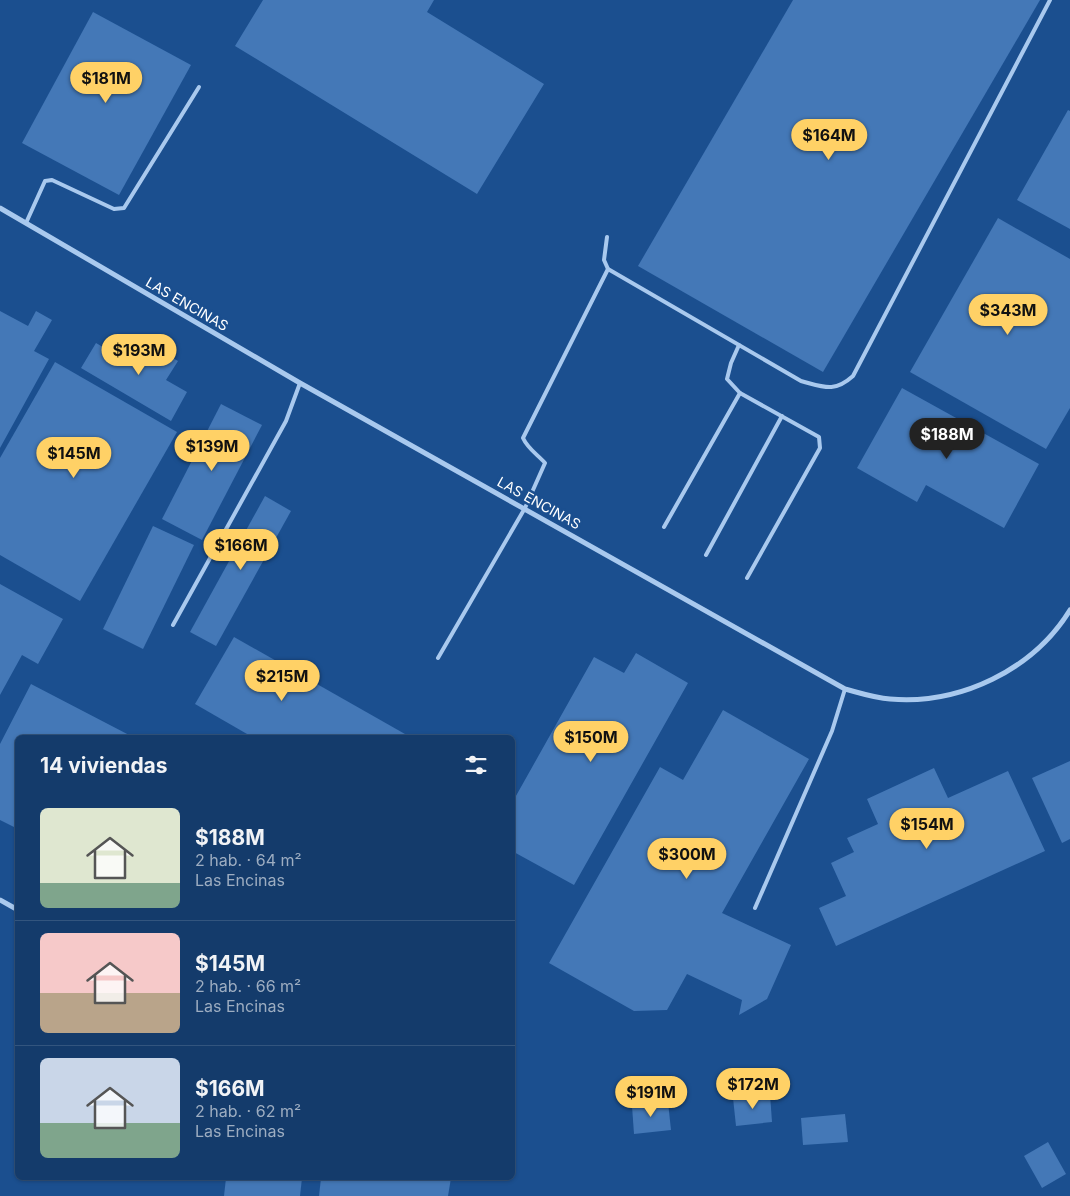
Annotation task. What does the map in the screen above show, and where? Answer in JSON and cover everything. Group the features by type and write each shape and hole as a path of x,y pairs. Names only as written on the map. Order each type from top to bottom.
{"street":[{"name":"LAS ENCINAS","path":"0,208 300,383 845,689 890,699 918,699 948,694 972,687 998,677 1019,665 1058,628 1070,610"},
{"path":"0,900 15,908"}],"lane":[{"path":"607,237 604,260 608,269 801,381 831,388 844,384 853,376 1050,0"},
{"path":"26,223 45,181 52,180 114,209 124,208 130,202 199,87"},
{"path":"438,658 525,508 544,462 538,454 528,448 523,438 608,269"},
{"path":"739,346 731,363 727,379 740,393 819,436 820,448 747,578"},
{"path":"173,625 286,421 300,383"},
{"path":"664,527 740,393"},
{"path":"706,555 782,416"},
{"path":"755,908 832,731 845,689"}],"building":[{"path":"263,0 434,0 427,12 544,84 477,194 235,46"},
{"path":"793,0 1040,0 823,372 638,266"},
{"path":"93,12 191,65 119,195 22,143"},
{"path":"1068,110 1070,111 1070,229 1017,200"},
{"path":"998,218 1070,259 1070,408 1046,449 910,372"},
{"path":"0,311 28,326 36,311 52,320 34,351 49,359 0,448"},
{"path":"140,339 178,361 166,380 187,392 171,421 81,368 96,343 127,361"},
{"path":"55,362 177,432 80,601 0,555 0,458"},
{"path":"902,388 1039,464 1004,528 926,485 917,502 857,468"},
{"path":"221,404 262,425 202,540 162,519"},
{"path":"265,496 291,511 216,646 190,632"},
{"path":"153,526 194,545 143,649 103,629"},
{"path":"0,584 63,619 38,664 22,655 0,695"},
{"path":"234,637 407,735 249,735 195,704"},
{"path":"636,653 688,683 574,885 515,853 515,798 594,657 624,673"},
{"path":"31,684 129,735 15,735 15,828 0,820 0,744"},
{"path":"723,710 809,759 722,913 791,945 767,999 739,1015 742,1000 687,974 667,1010 634,1011 549,963 660,767 683,780"},
{"path":"1070,761 1070,839 1062,843 1032,778"},
{"path":"934,768 948,798 1008,771 1045,851 836,946 819,908 846,896 831,863 854,852 847,838 878,824 867,799"},
{"path":"770,1094 772,1122 736,1126 733,1098"},
{"path":"668,1102 671,1130 634,1134 632,1106"},
{"path":"845,1114 848,1142 803,1145 801,1118"},
{"path":"1048,1142 1066,1174 1042,1188 1024,1156"},
{"path":"226,1180 302,1180 300,1196 224,1196"},
{"path":"321,1180 451,1180 448,1196 319,1196"}]}
